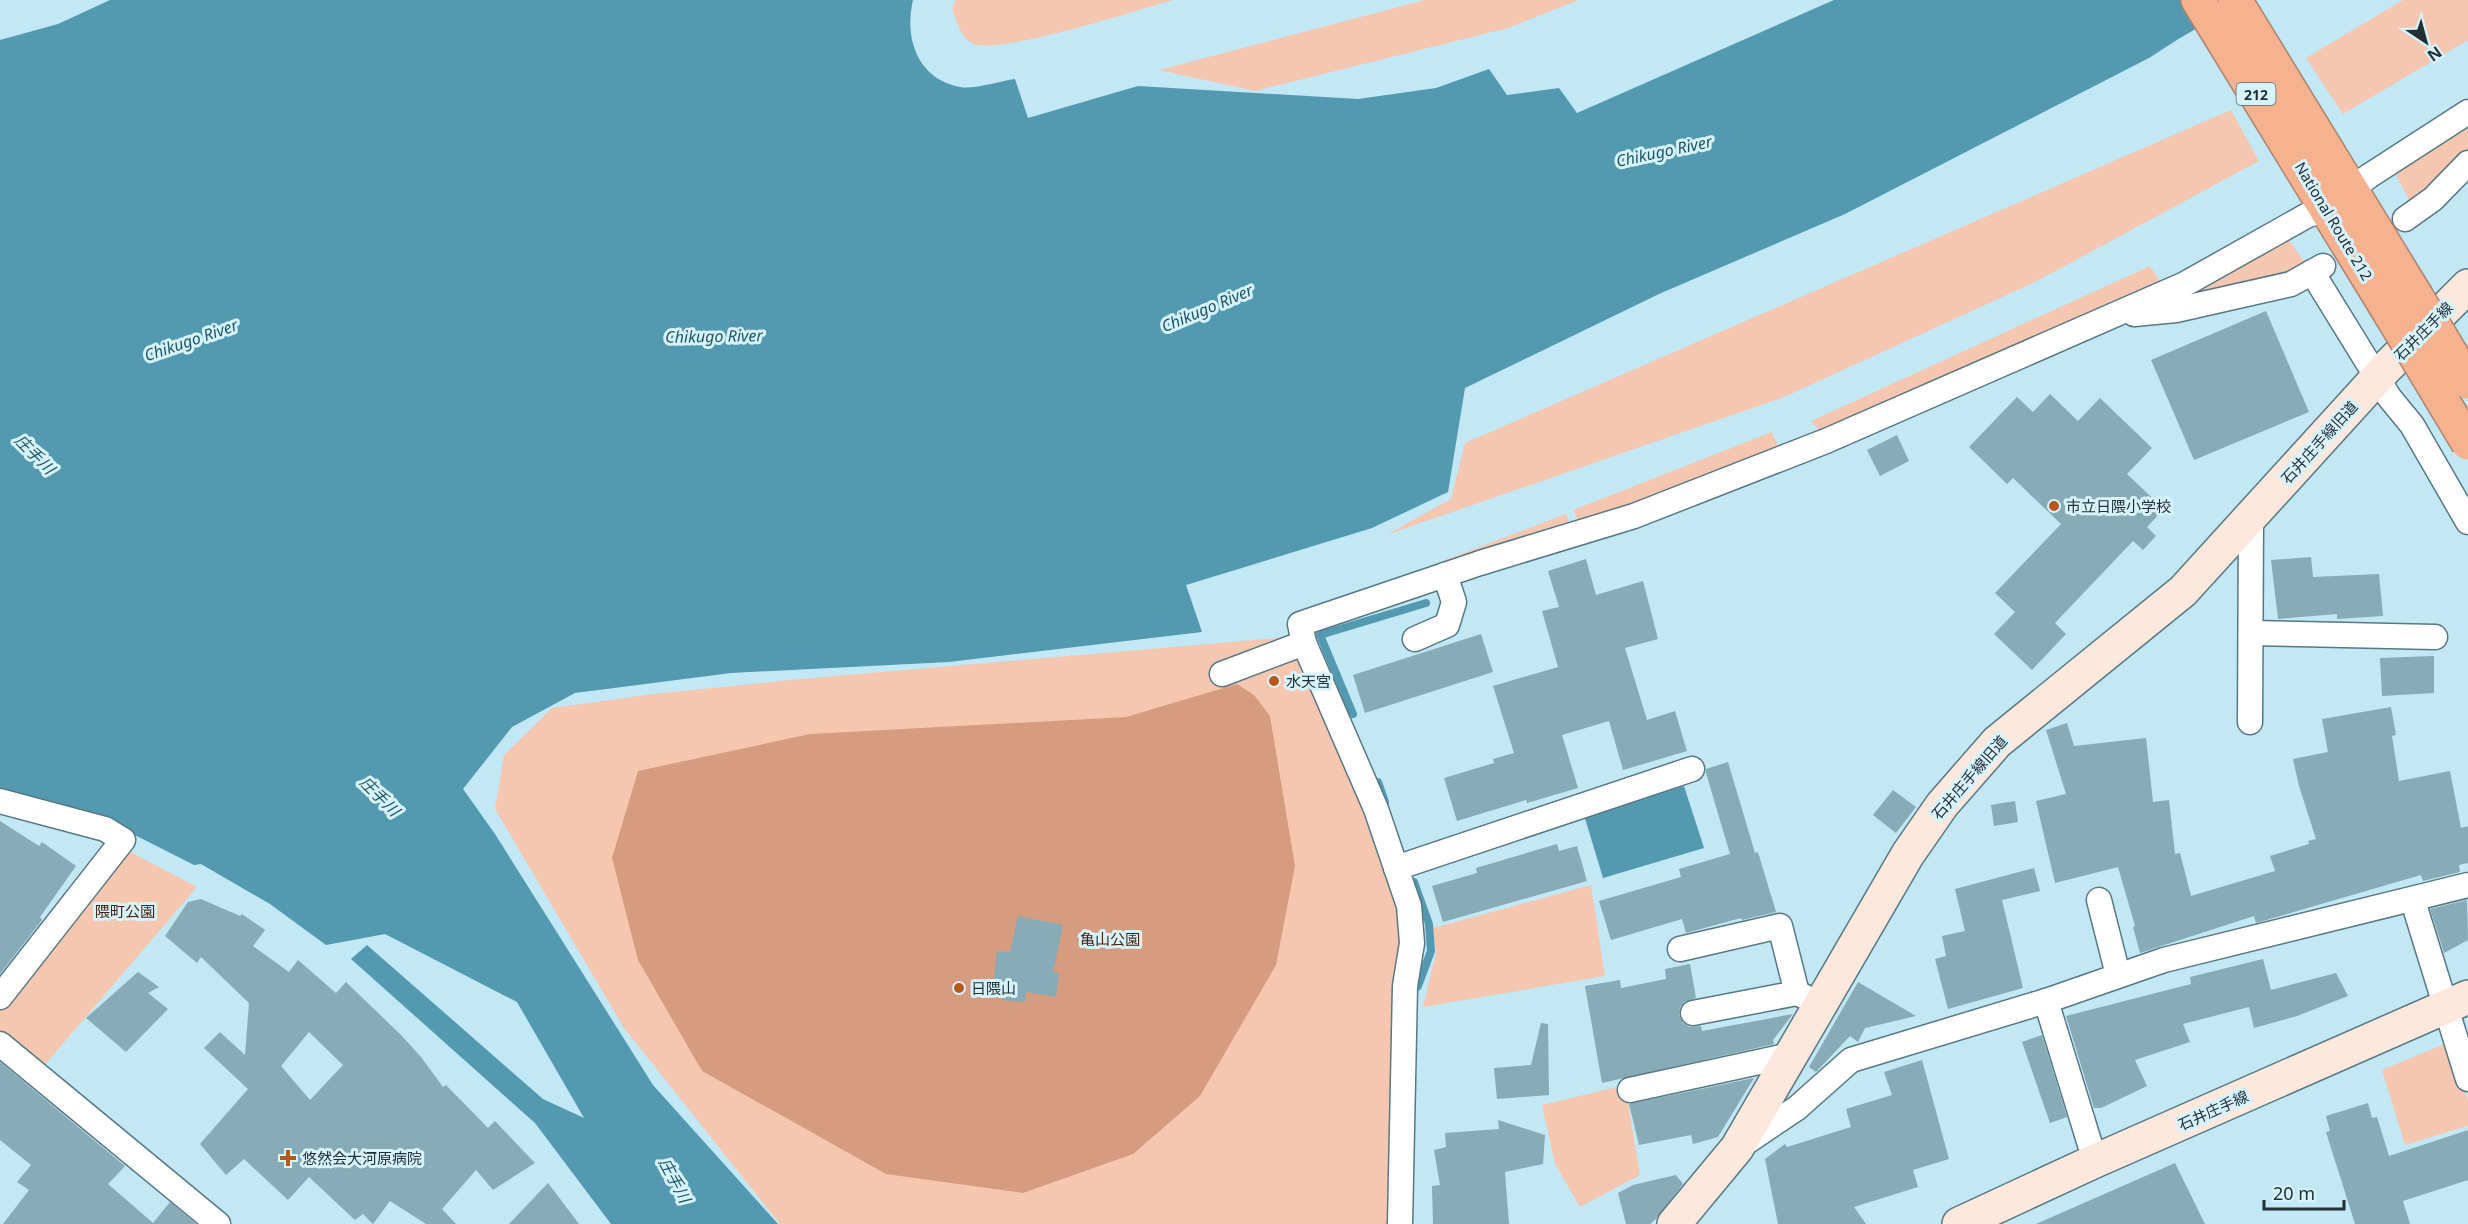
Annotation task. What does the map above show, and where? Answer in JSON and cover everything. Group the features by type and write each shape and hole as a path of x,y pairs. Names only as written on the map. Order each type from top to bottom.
{"highway":[{"name":"National Route 212","path":"2198,0 2332,188 2403,304 2468,443"},
{"name":"National Route 212","path":"2235,0 2332,188"},
{"name":"National Route 212","path":"2403,304 2468,382"}],"street":[{"path":"1400,1224 1405,986 1412,943 1408,906 1376,809 1304,644 1300,624 1655,508 1826,441 2114,316 2185,284 2306,216 2332,188 2468,112"},
{"path":"2405,219 2433,199 2468,163"},
{"path":"2114,316 2176,310 2291,284 2318,269 2378,377 2412,425 2468,522"},
{"name":"石井庄手線","path":"2378,377 2465,296"},
{"name":"石井庄手線旧道","path":"1674,1224 1737,1148 1791,1056 1808,999 1942,805 1997,742 2183,591 2378,377"},
{"path":"2250,722 2251,518"},
{"path":"1415,639 1447,625 1454,602 1445,575"},
{"path":"2250,633 2435,637"},
{"path":"1222,674 1304,644"},
{"path":"1396,868 1692,769"},
{"path":"0,801 105,829 123,840 0,997"},
{"path":"1737,1148 1797,1108 1851,1060 2046,1001 2164,960 2413,901 2468,885"},
{"path":"2099,900 2118,975"},
{"path":"2413,901 2457,1002 2468,1079"},
{"path":"1680,948 1780,926 1808,999 1692,1013"},
{"path":"2046,1001 2095,1161"},
{"name":"石井庄手線","path":"1959,1224 2095,1161 2457,1002"},
{"path":"0,1044 218,1224"},
{"path":"1630,1090 1791,1056"}],"green space":[{"path":"956,0 1173,0 1037,38 986,46 972,43 961,32 952,8"},
{"path":"1425,0 1579,0 1508,28 1255,91 1159,70"},
{"path":"2403,0 2468,0 2468,40 2343,114 2306,58"},
{"path":"2231,110 2259,161 2037,281 1784,397 1386,535 1451,499 1465,443"},
{"path":"2468,124 2468,152 2411,204 2394,171"},
{"path":"2286,236 2306,264 2289,276 2169,298"},
{"path":"2150,266 2161,283 1823,435 1811,421"},
{"path":"1772,432 1780,450 1581,525 1573,510"},
{"path":"1566,514 1571,528 1399,586 1396,579"},
{"name":"亀山公園","path":"1302,636 1403,910 1398,1224 780,1224 624,1028 495,809 504,755 552,708 653,694 800,679"},
{"path":"1237,684 1254,695 1270,716 1295,866 1276,965 1200,1096 1133,1154 1023,1193 886,1174 702,1071 638,960 612,858 638,771 810,734 1126,717"},
{"name":"隈町公園","path":"125,849 197,887 37,1074 0,1045 0,999"},
{"path":"1591,885 1605,976 1423,1007 1436,953 1433,928"},
{"path":"2447,1043 2468,1101 2468,1126 2405,1145 2382,1070"},
{"path":"1625,1085 1640,1175 1580,1207 1555,1164 1542,1105"}],"water":[{"path":"110,0 913,0 910,28 917,55 924,66 945,83 965,88 1015,79 1028,118 1138,86 1358,99 1436,88 1489,69 1507,95 1559,88 1577,113 1834,0 2246,0 2149,58 1845,214 1659,294 1465,388 1448,492 1372,528 1186,585 1202,632 949,662 731,673 575,693 512,727 463,789 495,834 653,1085 778,1224 611,1224 535,1123 351,959 367,945 543,1099 584,1118 517,1002 385,934 326,945 270,904 201,864 194,865 117,826 0,793 0,40 58,24"},
{"path":"1684,786 1704,848 1603,878 1584,815"}],"building":[{"path":"2266,311 2309,412 2194,460 2151,360"},
{"path":"2050,394 2078,421 2100,398 2152,448 2127,474 2164,509 2147,527 2156,536 2143,550 2133,541 2055,623 2066,634 2032,670 1994,634 2015,612 1995,593 2061,524 2013,478 2007,484 1969,447 2017,397 2033,412"},
{"path":"1897,435 1909,461 1880,476 1867,450"},
{"path":"2311,557 2313,577 2379,574 2383,616 2337,619 2337,614 2278,619 2271,560"},
{"path":"1586,559 1596,595 1643,581 1658,639 1625,648 1647,720 1675,711 1687,751 1623,770 1609,721 1562,735 1578,788 1527,803 1526,800 1457,821 1444,778 1494,763 1493,759 1514,753 1493,686 1558,667 1542,611 1559,607 1548,571"},
{"path":"1481,634 1493,672 1365,713 1353,675"},
{"path":"2434,656 2434,693 2382,696 2380,658"},
{"path":"2391,707 2396,735 2392,736 2399,781 2450,771 2461,828 2468,826 2468,863 2459,865 2460,872 2423,881 2421,875 2256,923 2254,916 2140,953 2133,927 2135,926 2118,867 2055,883 2036,801 2066,794 2046,730 2067,723 2074,746 2146,738 2153,802 2169,800 2175,854 2180,853 2191,896 2275,871 2270,856 2309,844 2308,841 2316,839 2293,759 2328,752 2322,719"},
{"path":"1728,762 1755,853 1758,852 1776,912 1742,920 1741,918 1686,933 1682,919 1611,940 1599,901 1681,877 1679,869 1730,854 1706,773 1706,769"},
{"path":"1893,790 1916,807 1896,833 1873,815"},
{"path":"2015,801 2018,822 1994,826 1991,805"},
{"path":"0,821 39,846 42,842 76,866 40,917 42,920 0,974"},
{"path":"1557,844 1559,851 1577,846 1587,881 1443,922 1432,886 1477,873 1476,868"},
{"path":"2034,868 2040,891 2002,900 2023,988 1948,1009 1935,959 1946,956 1942,936 1965,931 1955,889"},
{"path":"201,899 240,916 242,914 265,930 253,946 289,972 298,960 336,993 346,982 401,1035 443,1087 446,1085 488,1128 495,1121 535,1163 493,1190 476,1170 442,1209 456,1224 426,1224 390,1201 373,1224 363,1214 355,1220 309,1177 288,1200 244,1159 226,1175 200,1144 248,1089 204,1048 220,1032 245,1055 249,1003 201,957 197,963 165,936 188,902","holes":["309,1032 343,1065 310,1100 281,1066"]},
{"path":"2467,900 2468,940 2444,953 2430,909"},
{"path":"1018,916 1063,925 1053,972 1059,973 1056,997 1026,992 1025,1002 1002,1000 1003,990 993,988 997,951 1010,952"},
{"path":"2263,959 2271,990 2336,973 2348,996 2297,1016 2254,1028 2249,1007 2183,1024 2190,1042 2135,1060 2147,1086 2101,1108 2094,1108 2066,1016 2191,984 2190,977"},
{"path":"1690,964 1696,998 1684,1002 1680,1008 1679,1015 1683,1023 1689,1027 1701,1026 1702,1031 1793,1014 1773,1040 1774,1044 1602,1083 1585,986 1620,980 1621,988 1666,979 1665,969"},
{"path":"138,972 159,987 148,993 168,1009 126,1052 86,1018"},
{"path":"1858,982 1916,1016 1865,1028 1858,1042 1850,1036 1816,1072 1809,1067"},
{"path":"1541,1023 1548,1024 1549,1095 1497,1099 1494,1068 1531,1065"},
{"path":"2042,1035 2067,1117 2050,1123 2022,1042"},
{"path":"1922,1060 1949,1159 1913,1170 1918,1187 1854,1207 1866,1224 1778,1224 1765,1159 1785,1144 1787,1147 1851,1127 1846,1109 1892,1095 1884,1072"},
{"path":"0,1062 125,1166 108,1184 153,1223 170,1202 196,1224 3,1224 29,1190 17,1182 31,1165 0,1140"},
{"path":"1754,1078 1718,1137 1693,1144 1691,1135 1639,1145 1629,1104"},
{"path":"2368,1103 2372,1118 2377,1117 2389,1156 2468,1130 2468,1180 2403,1201 2410,1224 2355,1224 2326,1132 2330,1131 2326,1116"},
{"path":"1498,1120 1545,1135 1543,1164 1505,1172 1509,1224 1433,1224 1432,1186 1440,1185 1434,1150 1446,1147 1445,1133 1499,1129"},
{"path":"2175,1163 2205,1224 2036,1224"},
{"path":"1676,1175 1683,1184 1656,1219 1650,1224 1626,1224 1618,1193 1633,1185"},
{"path":"548,1183 579,1224 509,1224"}],"waterway":[{"path":"1353,714 1320,635 1426,603"},
{"path":"1378,782 1385,802"},
{"path":"1414,882 1429,924 1431,951 1418,986"}],"place":[{"name":"市立日隈小学校","path":"2054,506"},
{"name":"水天宮","path":"1274,681"},
{"name":"日隈山","path":"959,988"},
{"name":"悠然会大河原病院","path":"288,1158"}],"water label":[{"name":"Chikugo River","path":"1664,151"},
{"name":"Chikugo River","path":"1207,308"},
{"name":"Chikugo River","path":"714,336"},
{"name":"Chikugo River","path":"191,340"},
{"name":"庄手川","path":"35,454"},
{"name":"庄手川","path":"380,796"},
{"name":"庄手川","path":"675,1180"}]}
